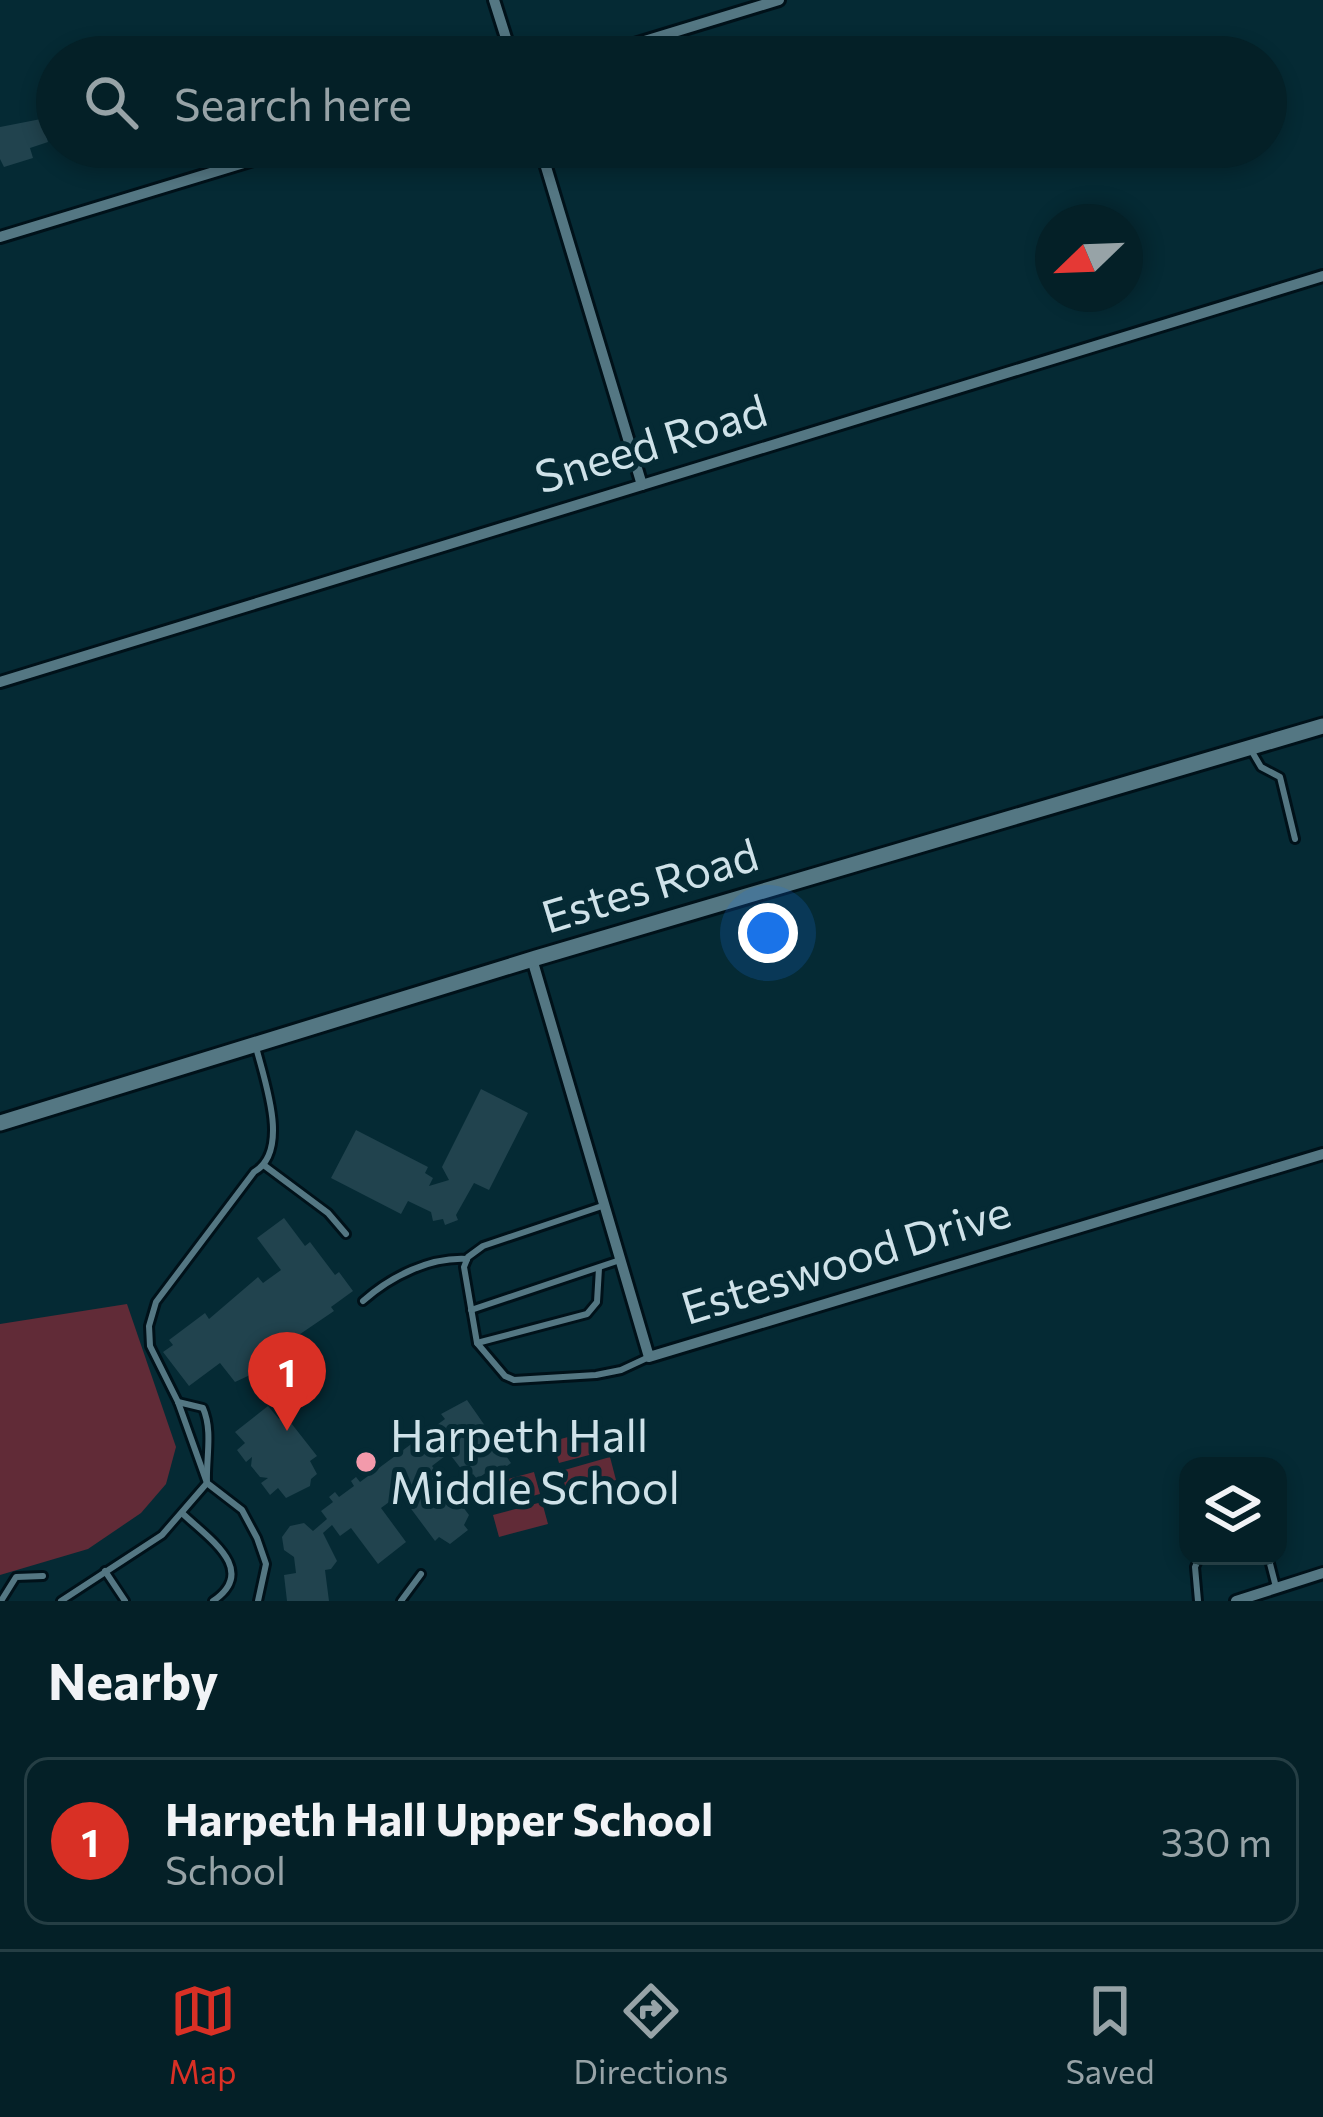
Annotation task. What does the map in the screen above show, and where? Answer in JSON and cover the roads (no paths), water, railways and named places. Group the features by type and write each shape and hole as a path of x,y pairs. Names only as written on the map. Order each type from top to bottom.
{"main road":[{"name":"Estes Road","path":"0,1123 532,959 1323,726"}],"street":[{"path":"494,0 505,36"},
{"path":"661,36 779,0"},
{"path":"0,237 227,168"},
{"path":"546,168 642,485"},
{"name":"Sneed Road","path":"0,682 1323,276"},
{"name":"Esteswood Drive","path":"532,959 649,1357 1323,1154"},
{"path":"1236,1601 1323,1573"}],"lane":[{"path":"1249,747 1261,766 1280,777 1295,838"},
{"path":"255,1045 272,1111 272,1149 265,1166 254,1172 156,1302 149,1326 150,1346 178,1402 207,1483 242,1510 257,1538 266,1564 258,1601"},
{"path":"265,1166 328,1213 346,1234"},
{"path":"606,1204 483,1246 467,1259 464,1267 477,1343 493,1367 514,1381 611,1372 649,1357"},
{"path":"364,1300 380,1286 433,1262 467,1259"},
{"path":"471,1310 620,1260"},
{"path":"477,1343 587,1314 597,1303 598,1268"},
{"path":"61,1601 162,1535 207,1483 211,1426 203,1408 178,1402"},
{"path":"182,1512 228,1557 232,1577 227,1591 213,1601"},
{"path":"1197,1565 1198,1601"},
{"path":"1270,1565 1276,1588"},
{"path":"105,1571 125,1601"},
{"path":"401,1601 421,1574"},
{"path":"1,1601 16,1577 43,1576"}],"place":[{"name":"Harpeth Hall Upper School","path":"287,1431"},
{"name":"Harpeth Hall Middle School","path":"366,1462"}]}
